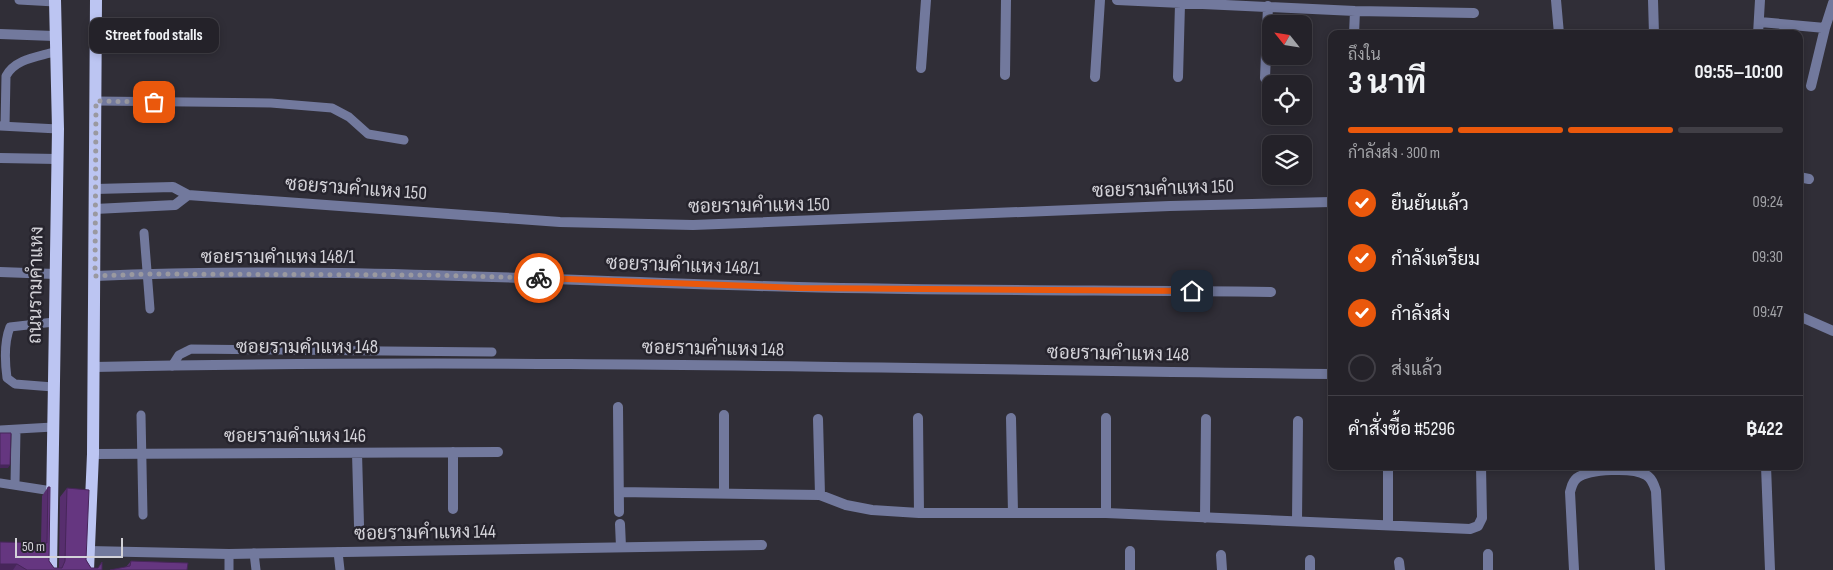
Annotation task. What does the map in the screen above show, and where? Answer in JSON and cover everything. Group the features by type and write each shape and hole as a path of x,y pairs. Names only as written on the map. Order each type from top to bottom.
{"main road":[{"path":"88,570 93,454 96,0"},
{"name":"ถนนรามคำแหง","path":"51,570 58,130 54,52 55,1"}],"street":[{"path":"922,68 926,0"},
{"path":"1005,75 1006,0"},
{"path":"1096,77 1100,0"},
{"path":"1117,0 1354,11 1474,13"},
{"path":"1556,0 1560,30"},
{"path":"1653,0 1654,30"},
{"path":"1759,30 1760,0"},
{"path":"1811,86 1833,3"},
{"path":"1178,77 1180,4"},
{"path":"1264,75 1268,6"},
{"path":"1354,11 1354,30"},
{"path":"1760,22 1825,28"},
{"path":"0,34 54,36"},
{"path":"0,158 57,159"},
{"name":"ซอยรามคำแหง 150","path":"95,189 173,187 188,195 560,222 693,226 1170,206 1328,202"},
{"path":"95,208 175,206 188,195"},
{"path":"0,272 55,274"},
{"name":"ซอยรามคำแหง 148/1","path":"95,276 147,274 429,275 800,288 1271,292"},
{"path":"1803,318 1833,331"},
{"name":"ซอยรามคำแหง 148","path":"94,367 499,364 1328,374"},
{"path":"618,407 619,512"},
{"path":"724,415 724,492"},
{"path":"918,418 919,513"},
{"path":"1011,418 1013,513"},
{"path":"1106,418 1106,513"},
{"path":"818,419 820,495"},
{"path":"1205,518 1206,419"},
{"path":"1297,521 1298,421"},
{"path":"453,452 453,509"},
{"name":"ซอยรามคำแหง 146","path":"93,454 498,452"},
{"path":"357,453 359,525"},
{"path":"1388,470 1388,525"},
{"path":"618,492 724,492 820,495 872,510 919,513 1106,513 1470,529 1478,526 1482,518 1481,470"},
{"path":"1574,570 1570,492 1572,482 1579,476 1596,471 1623,470 1647,475 1653,481 1656,491 1660,570"},
{"path":"1766,470 1770,570"},
{"path":"620,524 621,547"},
{"name":"ซอยรามคำแหง 144","path":"89,551 229,554 762,545"},
{"path":"1130,551 1130,570"},
{"path":"1488,554 1488,570"},
{"path":"1222,555 1222,570"}],"lane":[{"path":"19,0 55,1"},
{"path":"54,52 16,64 10,69 6,76 3,126 58,130"},
{"path":"96,101 271,103 332,108 348,117 368,134 404,140"},
{"path":"144,233 150,309"},
{"path":"53,387 15,384 7,378 3,361 6,336 10,327 54,322"},
{"path":"172,366 179,355 191,349 492,352"},
{"path":"141,415 143,515"},
{"path":"0,430 53,427"},
{"path":"15,484 16,430"},
{"path":"0,483 52,491"},
{"path":"338,552 340,570"},
{"path":"254,553 256,570"},
{"path":"229,554 229,570"}],"building":[{"path":"0,433 11,433 10,465 0,465"},
{"path":"48,487 50,487 49,561 54,568 62,568 65,561 67,488 89,490 86,560 91,568 98,568 102,562 102,570 27,570 17,564 0,564 0,542 47,543"},
{"path":"131,561 188,563 187,570 110,570 130,566"}],"way so far":[{"path":"154,102 96,101 95,276 147,274 429,275 539,278"}],"place":[{"name":"Street food stalls","path":"154,102"}],"route":[{"path":"539,278 800,288 1192,291"}]}
